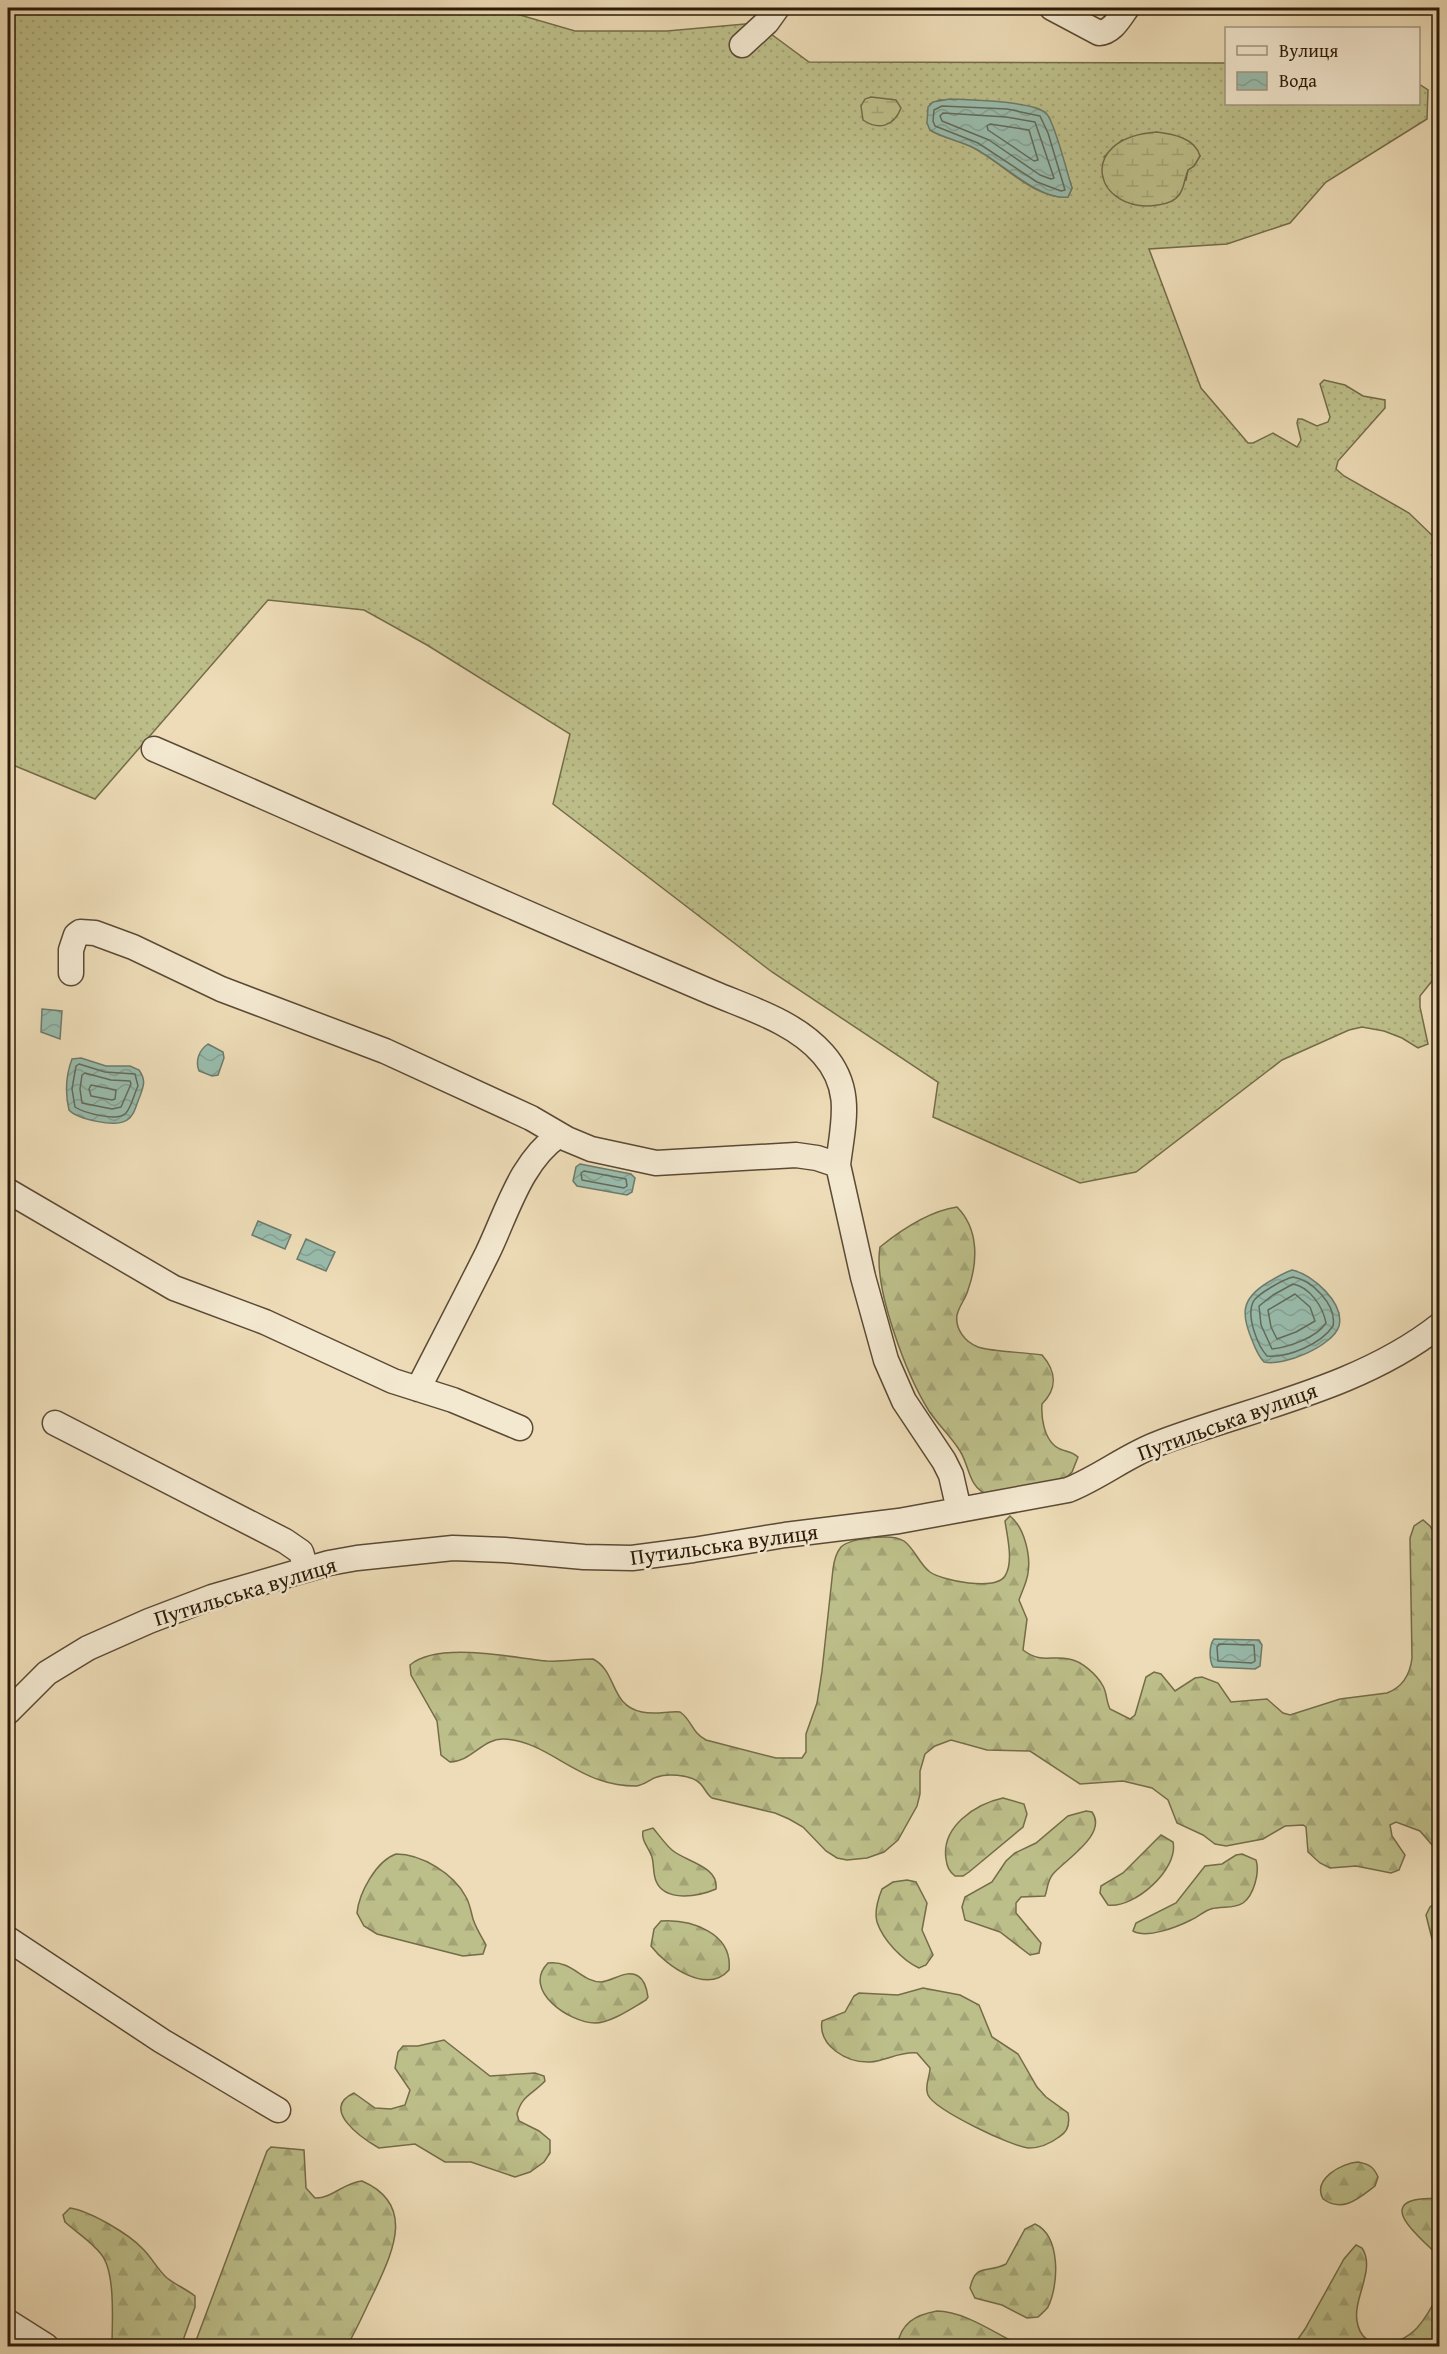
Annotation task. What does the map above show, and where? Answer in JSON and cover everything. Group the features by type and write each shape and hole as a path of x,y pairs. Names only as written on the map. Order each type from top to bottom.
{"street":[{"path":"742,45 767,22 777,8"},
{"path":"1052,8 1100,33 1105,33 1127,8"},
{"path":"154,748 603,946 765,1014 790,1027 822,1052 839,1077 845,1103 838,1165 863,1277 886,1360 904,1401 947,1468 959,1510"},
{"path":"71,973 71,950 76,935 86,932 106,936 221,989 385,1051 531,1118 559,1135 591,1149 647,1162 796,1155 817,1158 838,1165"},
{"path":"418,1389 499,1229 523,1176 541,1149 559,1135"},
{"path":"8,1191 174,1288 266,1322 375,1374 463,1404 520,1428"},
{"name":"Путильська вулиця","path":"8,1712 47,1673 88,1648 148,1621 212,1597 306,1569 357,1558 444,1548 480,1548 584,1557 632,1558 899,1521 1068,1490 1094,1479 1127,1458 1159,1443 1269,1408 1373,1365 1414,1344 1440,1324"},
{"path":"55,1423 291,1544 301,1552 306,1569"},
{"path":"8,1939 162,2041 278,2110"},
{"path":"8,2322 46,2346"}],"green space":[{"path":"8,8 496,8 575,31 667,31 756,23 809,62 1225,63 1225,105 1420,105 1420,85 1428,90 1427,119 1326,182 1290,223 1227,244 1149,249 1201,388 1248,443 1253,443 1273,433 1297,447 1301,440 1298,419 1317,426 1328,422 1330,417 1320,384 1324,380 1345,385 1363,396 1385,400 1385,408 1338,461 1336,469 1344,476 1409,513 1439,542 1440,971 1420,996 1420,1007 1428,1044 1418,1048 1384,1031 1362,1027 1349,1030 1282,1060 1136,1172 1080,1183 933,1117 938,1082 772,972 553,804 570,734 427,645 364,610 268,600 95,799 8,763","holes":["940,100 1019,105 1049,117 1072,188 1068,197 1055,196 1031,186 985,154 940,135 930,130 929,127 930,104","1122,140 1200,156 1194,166 1188,170 1186,180 1104,157"]},
{"path":"871,97 896,100 901,108 890,123 880,126 863,120 861,106 865,99"},
{"path":"1157,132 1188,141 1200,156 1194,166 1188,170 1181,192 1172,201 1158,205 1136,205 1119,199 1108,188 1102,174 1104,160 1113,147 1130,137"},
{"path":"957,1207 969,1225 973,1236 975,1257 967,1293 957,1315 959,1330 965,1338 978,1347 1042,1355 1047,1361 1053,1374 1053,1386 1042,1404 1046,1432 1055,1446 1078,1457 1072,1472 1064,1480 988,1495 981,1491 973,1482 956,1446 920,1396 902,1355 882,1285 879,1264 880,1247 916,1222"},
{"path":"1010,1516 1023,1534 1029,1566 1019,1600 1027,1619 1023,1650 1035,1657 1069,1659 1084,1666 1097,1677 1103,1686 1110,1709 1130,1719 1135,1715 1146,1677 1154,1672 1161,1674 1175,1691 1195,1678 1202,1677 1218,1683 1231,1702 1267,1699 1283,1713 1290,1715 1340,1699 1387,1693 1397,1687 1410,1670 1412,1658 1410,1538 1414,1526 1423,1520 1430,1526 1440,1542 1439,1853 1420,1831 1396,1822 1390,1825 1392,1836 1405,1855 1399,1870 1391,1873 1356,1866 1330,1868 1320,1863 1308,1852 1306,1827 1303,1825 1285,1826 1263,1839 1226,1846 1215,1844 1203,1835 1177,1823 1168,1800 1152,1788 1123,1781 1080,1784 1030,1751 987,1750 951,1740 935,1746 925,1754 920,1771 920,1794 917,1806 898,1840 884,1852 867,1858 847,1860 837,1858 826,1851 803,1827 789,1819 775,1813 712,1798 699,1783 688,1777 661,1776 636,1786 613,1784 576,1770 530,1745 504,1739 490,1742 464,1758 450,1762 441,1755 437,1721 411,1675 410,1665 423,1658 457,1652 553,1661 593,1659 607,1672 619,1696 631,1708 647,1713 680,1712 697,1733 706,1740 776,1758 802,1758 806,1752 806,1734 817,1703 833,1566 841,1547 853,1541 890,1537 908,1544 930,1572 957,1581 991,1583 999,1581 1008,1570 1009,1549 1005,1521"},
{"path":"1003,1798 1024,1804 1027,1814 1023,1827 969,1872 963,1876 955,1876 950,1871 946,1859 946,1847 954,1827 971,1812"},
{"path":"1086,1811 1092,1812 1095,1820 1090,1837 1053,1874 1045,1896 1021,1897 1016,1903 1016,1913 1041,1943 1039,1953 1030,1955 1000,1932 965,1920 962,1907 965,1897 992,1882 1006,1861 1015,1853 1036,1843 1068,1816"},
{"path":"653,1828 672,1850 707,1870 716,1881 716,1889 683,1896 667,1893 661,1888 656,1881 652,1857 643,1835 643,1831"},
{"path":"1161,1835 1173,1842 1173,1853 1162,1875 1142,1894 1130,1901 1119,1905 1108,1905 1100,1893 1101,1886 1123,1873"},
{"path":"396,1854 416,1857 436,1867 461,1889 486,1945 483,1954 463,1956 377,1934 364,1926 357,1913 365,1887 375,1870"},
{"path":"1242,1854 1256,1860 1257,1865 1253,1889 1243,1903 1211,1909 1170,1929 1146,1934 1133,1931 1136,1923 1176,1903 1205,1866 1222,1864"},
{"path":"907,1880 916,1882 927,1903 922,1930 933,1955 926,1965 919,1968 894,1949 884,1936 876,1918 882,1889 893,1882"},
{"path":"1439,1900 1439,1954 1432,1939 1426,1915 1430,1907"},
{"path":"661,1921 685,1923 708,1931 724,1946 729,1970 720,1977 710,1980 699,1979 687,1975 666,1962 651,1946 654,1929"},
{"path":"548,1963 564,1965 588,1979 601,1982 633,1974 642,1980 648,1997 608,2021 585,2022 562,2011 544,1994 540,1984 541,1973"},
{"path":"923,1988 960,1995 979,2005 992,2037 1018,2054 1037,2087 1046,2097 1068,2113 1068,2127 1062,2135 1049,2143 1033,2148 1007,2141 975,2127 934,2102 927,2092 930,2068 917,2053 905,2053 876,2061 861,2062 836,2051 825,2038 822,2021 845,2012 854,1996 859,1993 898,1995"},
{"path":"444,2040 490,2076 535,2073 544,2076 545,2081 525,2099 517,2114 519,2121 539,2131 550,2140 550,2153 544,2162 530,2172 515,2177 471,2162 445,2162 415,2144 379,2148 363,2138 347,2123 342,2115 341,2107 344,2100 354,2093 375,2108 391,2109 405,2105 410,2090 395,2068 398,2052 403,2046 418,2046"},
{"path":"271,2147 304,2150 306,2188 315,2198 327,2196 350,2184 362,2181 379,2191 390,2203 395,2216 393,2246 387,2262 347,2346 194,2346 267,2151"},
{"path":"1358,2162 1373,2168 1378,2177 1375,2186 1350,2203 1337,2205 1323,2199 1322,2185 1330,2173 1344,2165"},
{"path":"1440,2198 1439,2257 1412,2229 1402,2213 1404,2206 1411,2201"},
{"path":"70,2208 98,2218 128,2237 143,2249 167,2278 195,2296 195,2307 181,2346 112,2346 112,2298 106,2262 97,2249 65,2222 63,2215"},
{"path":"1035,2224 1050,2239 1055,2262 1056,2274 1048,2307 1038,2317 1027,2318 1002,2305 975,2298 970,2288 975,2275 983,2270 1006,2264 1025,2229"},
{"path":"1356,2245 1362,2248 1367,2265 1357,2312 1360,2332 1373,2343 1382,2344 1401,2340 1417,2328 1439,2293 1439,2346 1293,2346 1344,2259"},
{"path":"937,2311 956,2314 975,2321 1010,2340 1014,2346 897,2346 902,2331 910,2321"}],"water":[{"path":"950,99 1015,104 1039,109 1046,113 1057,137 1072,188 1068,197 1057,197 1032,187 974,148 930,130 927,123 928,107 933,102"},
{"path":"42,1009 62,1011 60,1039 41,1032"},
{"path":"208,1044 223,1052 224,1058 218,1075 212,1076 199,1071 197,1063 199,1056"},
{"path":"81,1058 106,1066 130,1066 139,1070 143,1077 143,1086 134,1113 130,1118 122,1122 106,1123 80,1116 69,1110 68,1071 72,1059"},
{"path":"580,1164 631,1174 635,1178 632,1192 627,1195 577,1186 573,1181 576,1167"},
{"path":"258,1221 291,1235 285,1249 252,1235"},
{"path":"306,1239 335,1252 326,1271 297,1259"},
{"path":"1292,1270 1309,1277 1332,1299 1340,1317 1339,1326 1327,1341 1306,1353 1283,1361 1264,1362 1248,1331 1245,1315 1248,1301 1258,1289"},
{"path":"1214,1639 1259,1640 1262,1645 1260,1666 1255,1669 1213,1667 1210,1653"}]}
